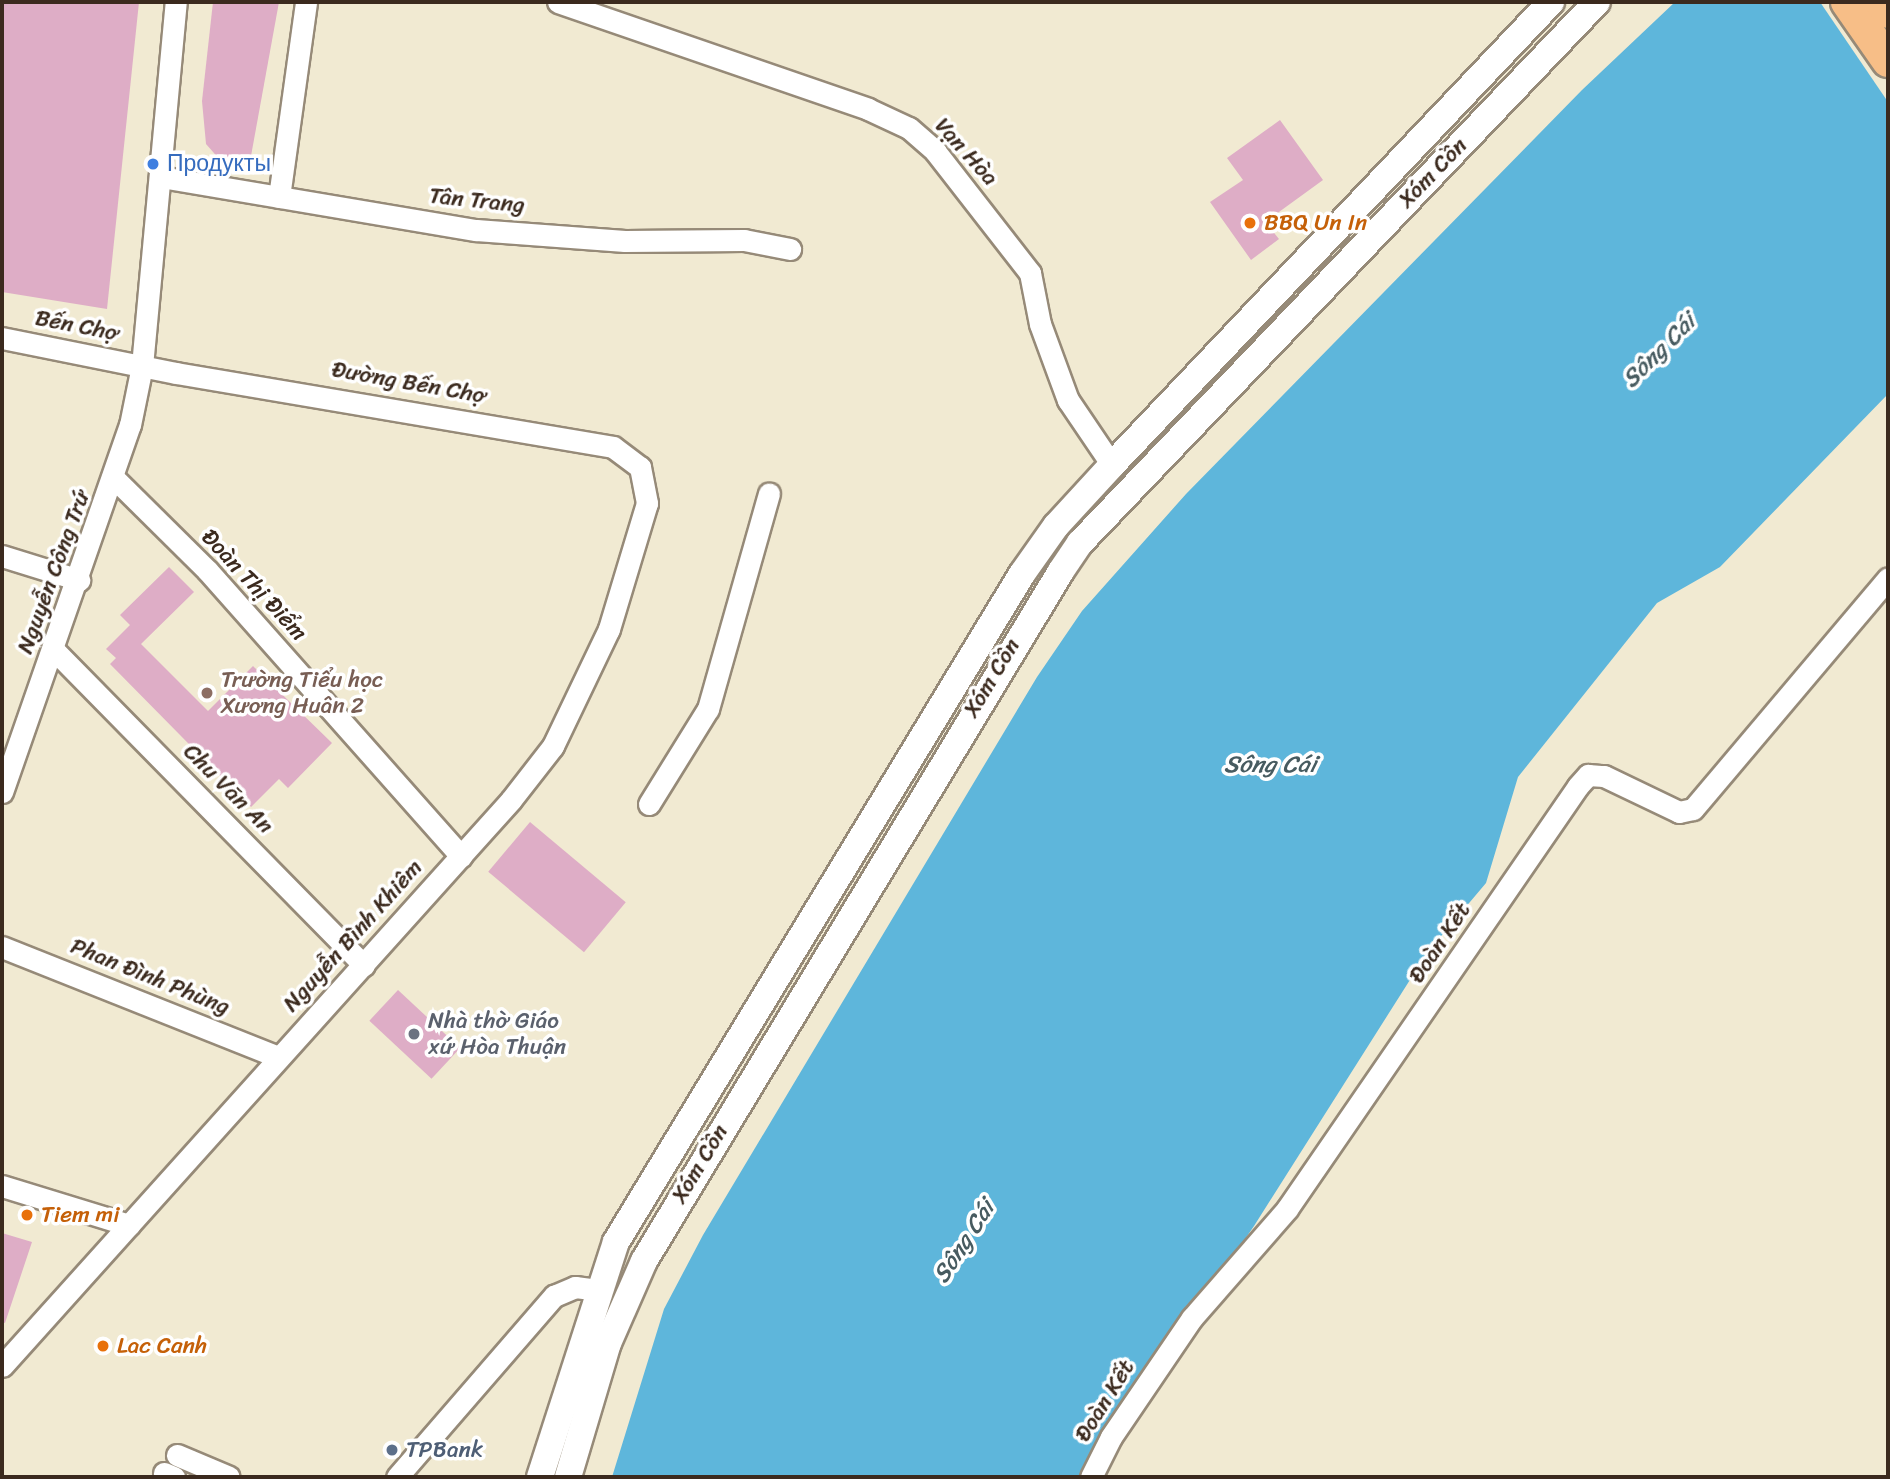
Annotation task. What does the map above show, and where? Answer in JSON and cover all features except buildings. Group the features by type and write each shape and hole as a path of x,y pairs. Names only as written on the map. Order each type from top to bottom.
{"main road":[{"path":"1847,2 1888,61"},
{"path":"1881,2 1888,12"}],"street":[{"name":"Nguyễn Công Trứ","path":"2,792 115,479 142,366 176,2"},
{"path":"279,197 306,2"},
{"name":"Vạn Hòa","path":"558,2 869,109 909,128 935,151 1030,273 1040,324 1068,400 1112,465"},
{"name":"Xóm Cồn","path":"540,1477 615,1242 1015,585 1056,526 1550,2"},
{"name":"Xóm Cồn","path":"568,1477 604,1355 644,1261 1020,632 1080,543 1597,2"},
{"name":"Tân Trang","path":"161,177 476,230 625,241 744,240 789,249"},
{"name":"Bến Chợ","path":"2,338 142,366"},
{"name":"Đường Bến Chợ","path":"142,366 613,447 640,467 647,485"},
{"name":"Đoàn Thị Điểm","path":"115,479 207,570 461,856"},
{"name":"Nguyễn Bình Khiêm","path":"2,1366 461,856 553,746 575,706 609,629 647,503 647,485"},
{"path":"649,804 708,709 769,493"},
{"path":"1056,526 1080,543"},
{"path":"2,556 79,580"},
{"name":"Đoàn Kết","path":"1091,1477 1150,1378 1192,1318 1287,1209 1577,786 1588,775 1604,776 1679,812 1693,809 1888,578"},
{"name":"Chu Văn An","path":"54,650 364,965"},
{"name":"Phan Đình Phùng","path":"2,947 278,1057"},
{"path":"2,1186 129,1226"},
{"path":"397,1477 554,1296 575,1287 598,1290"},
{"path":"177,1455 229,1477"}],"water":[{"name":"Sông Cái","path":"1675,2 1888,2 1888,394 1720,567 1657,603 1518,777 1486,883 1427,953 1254,1226 1081,1477 612,1477 664,1309 703,1235 1037,677 1082,611 1186,494 1582,90"}],"pier":[{"path":"1820,2 1888,2 1888,102"}],"place":[{"name":"Продукты","path":"153,164"},
{"name":"BBQ Un In","path":"1250,223"},
{"name":"Trường Tiểu học Xương Huân 2","path":"207,693"},
{"name":"Nhà thờ Giáo xứ Hòa Thuận","path":"414,1034"},
{"name":"Tiem mi","path":"27,1215"},
{"name":"Lac Canh","path":"103,1346"},
{"name":"TPBank","path":"392,1450"}]}
